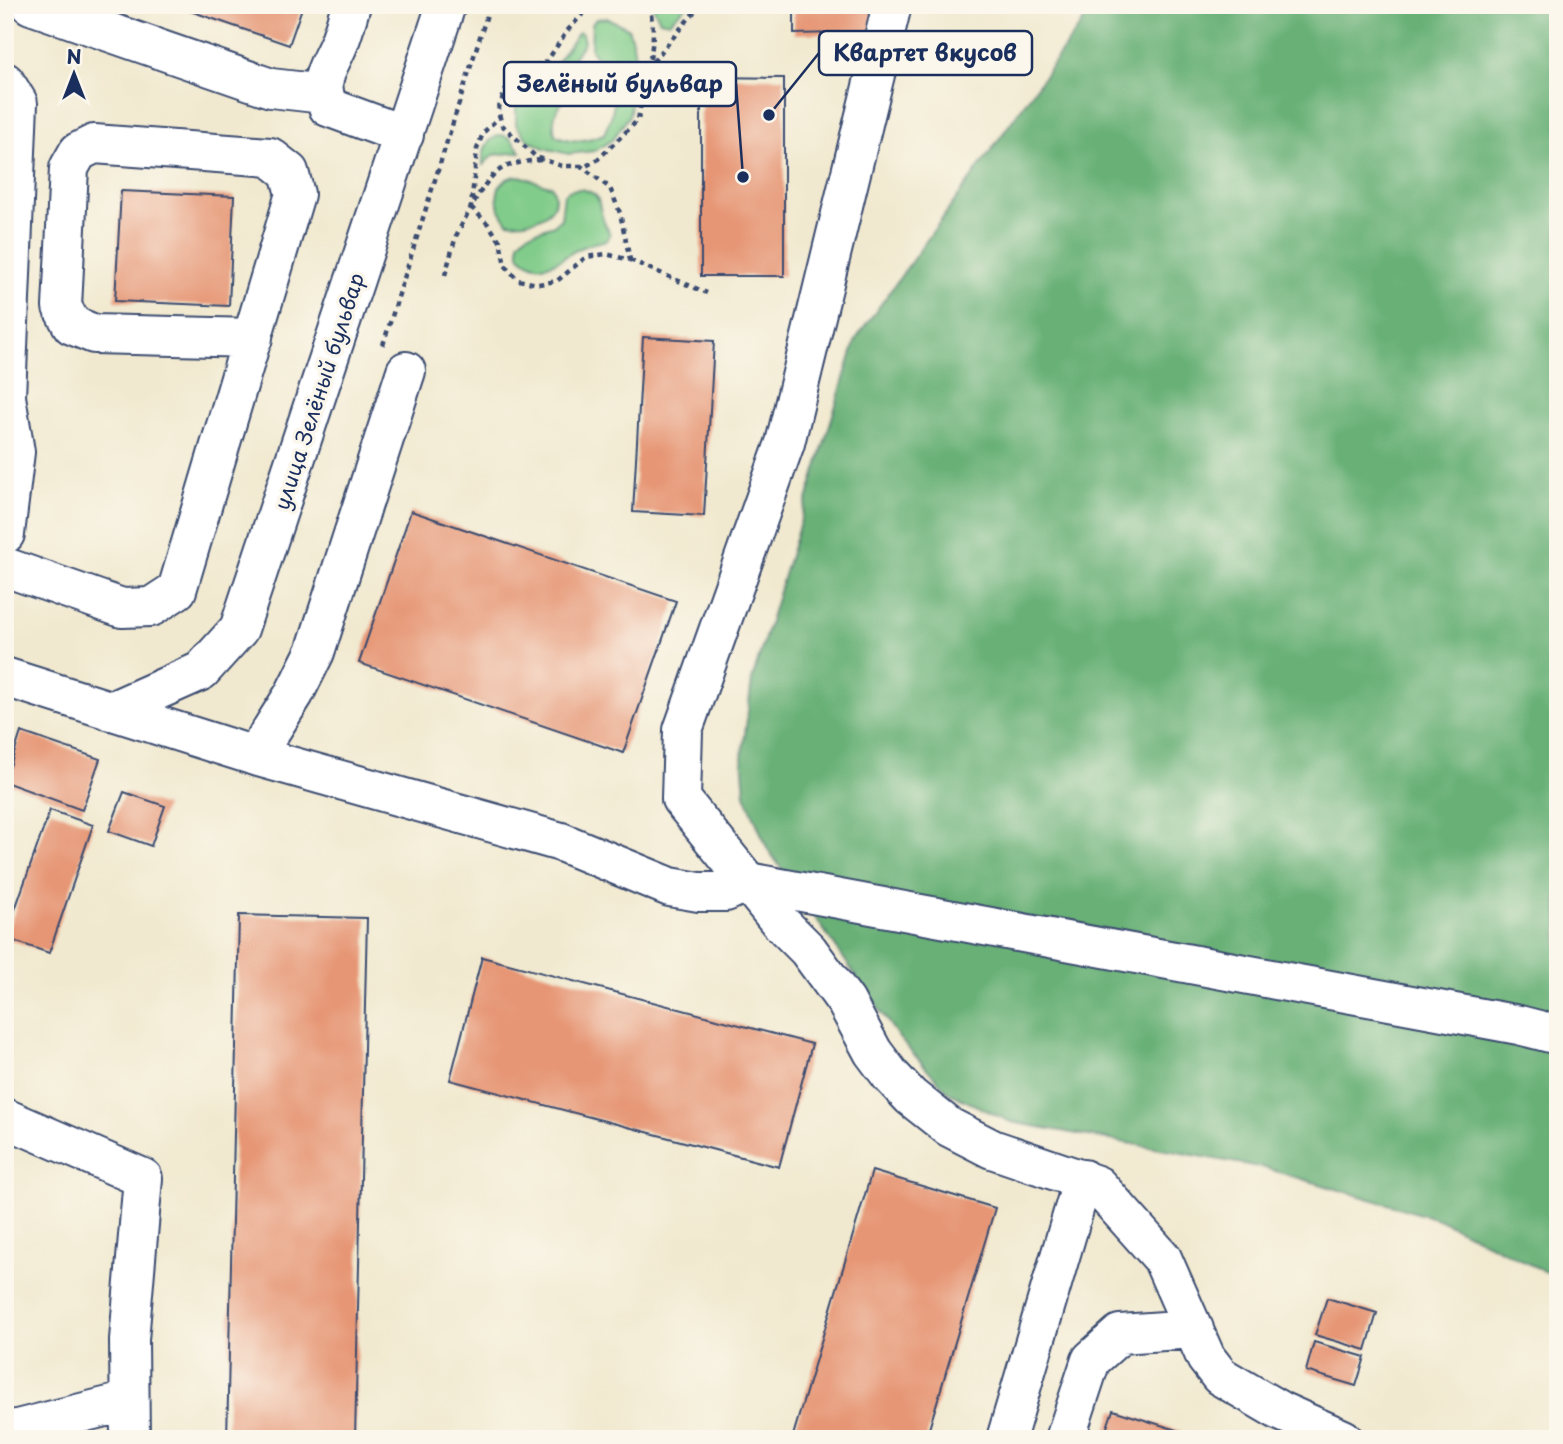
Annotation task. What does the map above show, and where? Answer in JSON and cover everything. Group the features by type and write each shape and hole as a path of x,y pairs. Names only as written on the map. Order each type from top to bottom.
{"street":[{"path":"31,5 271,88 324,94"},
{"path":"351,5 339,43 324,73 324,94 328,107 404,135"},
{"name":"улица Зелёный бульвар","path":"111,711 201,671 239,629 446,5"},
{"path":"892,5 785,443 684,730 680,766 681,800 779,921 808,950 846,1002 873,1052 911,1097 948,1127 992,1149 1090,1182 1162,1258 1206,1358 1220,1376 1280,1411 1343,1439"},
{"path":"5,82 18,103 11,118 6,397 15,452 5,534"},
{"path":"5,567 122,608 151,607 177,590 253,338 295,194 289,172 270,157 94,144 78,152 69,168 62,307 72,325 94,334 253,338"},
{"path":"255,756 294,694 315,652 393,362"},
{"path":"5,677 255,756 561,842 670,887 699,892 726,892 748,883 1505,1022 1558,1035"},
{"path":"5,1118 143,1178 129,1340 130,1439"},
{"path":"1006,1439 1090,1182"},
{"path":"1065,1439 1091,1360 1120,1334 1194,1329"},
{"path":"5,1432 129,1401"}],"path":[{"path":"393,362 490,5"},
{"path":"591,5 567,31 547,61 517,74 506,89 498,110 502,125 536,157 562,166 586,166 597,160 638,120 653,41 653,20 648,5"},
{"path":"648,69 700,5"},
{"path":"500,116 483,133 477,149 471,206 500,241 505,265 518,280 538,284 557,281 586,257 606,254 630,260 707,293"},
{"path":"444,275 456,236 487,180 499,169 520,162 545,160"},
{"path":"581,166 610,188 620,213 630,260"}],"green space":[{"path":"652,5 688,5 669,22 660,20"},
{"path":"1095,5 1558,5 1558,1278 1438,1219 1265,1168 1011,1122 949,1093 899,1038 767,848 745,795 742,757 752,680 856,339"},
{"path":"607,18 628,28 632,39 634,67 632,73 624,79 614,60 597,57 591,50 592,24 596,19"},
{"path":"579,32 584,42 566,70 571,72 585,65 592,66 596,77 593,84 567,98 559,106 554,118 555,135 568,140 580,140 604,134 611,118 616,94 628,92 632,99 629,116 612,140 594,151 569,154 544,148 528,140 516,125 516,93 524,82 551,70"},
{"path":"502,135 510,138 521,152 493,155 483,165 486,146"},
{"path":"517,176 552,186 555,196 550,211 535,220 508,222 500,209 499,188 509,178"},
{"path":"581,189 596,196 610,235 607,240 585,246 545,266 528,262 519,255 519,242 527,234 554,225 561,219 564,194"}],"building":[{"path":"173,5 303,5 289,45"},
{"path":"794,5 874,5 875,32 794,34"},
{"path":"701,77 784,78 784,276 701,276"},
{"path":"121,191 234,196 229,306 115,301"},
{"path":"643,337 714,341 704,516 633,512"},
{"path":"411,511 676,601 623,753 359,663"},
{"path":"21,732 100,759 82,810 5,782"},
{"path":"124,792 165,806 151,846 109,831"},
{"path":"50,810 93,825 49,953 5,938"},
{"path":"239,915 367,918 355,1439 227,1439"},
{"path":"482,957 812,1044 779,1167 450,1080"},
{"path":"872,1171 995,1208 926,1439 792,1439"},
{"path":"1327,1298 1377,1313 1366,1350 1315,1335"},
{"path":"1314,1342 1365,1357 1356,1386 1306,1371"},
{"path":"1113,1410 1202,1438 1202,1439 1103,1439"}],"place":[{"name":"Квартет вкусов","path":"769,115"},
{"name":"Зелёный бульвар","path":"743,177"}]}
